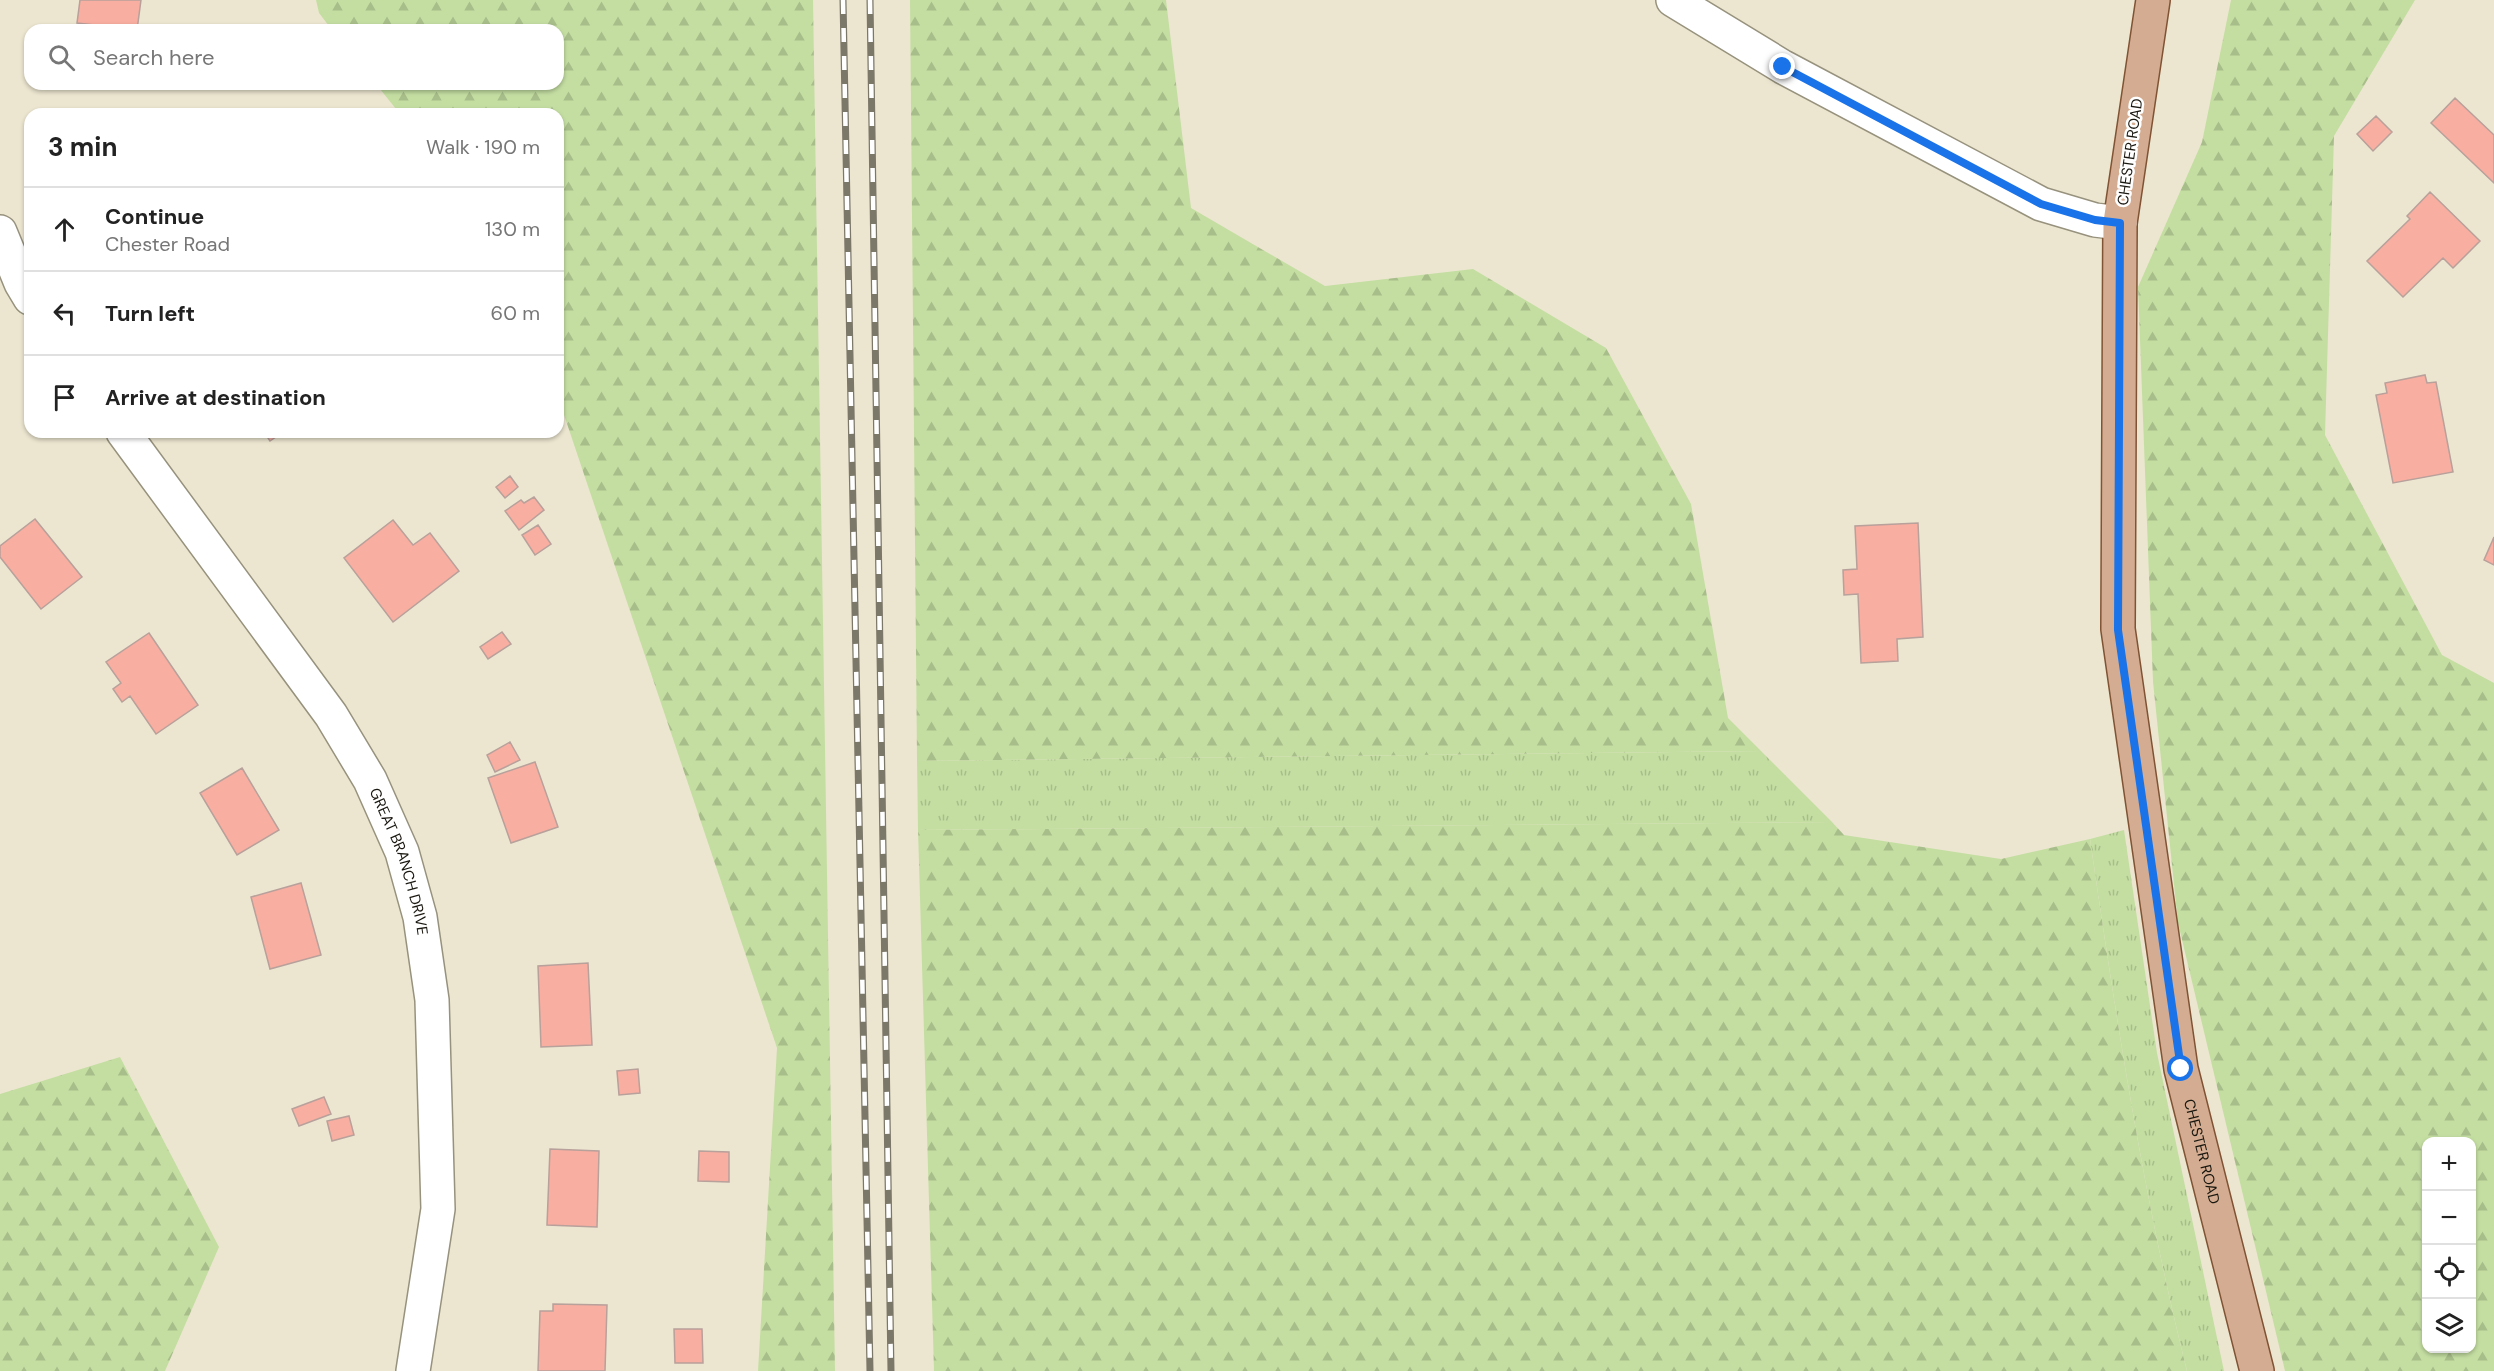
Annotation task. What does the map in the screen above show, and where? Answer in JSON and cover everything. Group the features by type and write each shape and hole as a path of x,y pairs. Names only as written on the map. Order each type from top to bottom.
{"main road":[{"name":"CHESTER ROAD","path":"2153,0 2120,223 2118,630 2181,1069 2257,1371"}],"street":[{"path":"1673,0 1783,67 2041,204 2095,220 2120,223"},
{"path":"0,232 24,289"},
{"name":"GREAT BRANCH DRIVE","path":"127,438 331,715 370,780 402,852 420,916 432,1000 438,1209 413,1371"}],"green space":[{"path":"316,0 813,0 835,1371 758,1371 777,1048 564,415 564,108 395,108 381,90 564,90 564,24 327,24 319,13"},
{"path":"910,0 1166,0 1191,208 1325,286 1473,269 1606,348 1691,504 1728,718 1761,751 917,761"},
{"path":"2231,0 2415,0 2334,136 2325,435 2442,655 2494,683 2494,1371 2285,1371 2178,923 2153,682 2138,287 2202,142"},
{"path":"1761,751 1832,822 918,830 917,761"},
{"path":"1832,822 1844,835 2001,859 2090,839 2144,1173 2187,1371 934,1371 918,830"},
{"path":"2124,830 2157,1053 2224,1371 2187,1371 2144,1173 2090,839"},
{"path":"120,1057 219,1247 165,1371 0,1371 0,1094"}],"building":[{"path":"80,0 141,0 138,24 77,23"},
{"path":"2455,98 2494,135 2494,183 2431,123"},
{"path":"2376,116 2392,132 2373,151 2357,134"},
{"path":"2430,192 2480,241 2453,268 2443,258 2403,297 2367,261 2410,219 2407,216"},
{"path":"2425,375 2427,383 2436,382 2453,472 2393,483 2376,395 2387,393 2385,383"},
{"path":"510,476 518,487 505,498 496,487"},
{"path":"534,497 544,510 519,530 505,511 521,500 524,503"},
{"path":"35,519 82,577 41,609 0,557 0,546"},
{"path":"393,520 413,545 430,533 459,571 393,622 344,558"},
{"path":"1918,523 1923,637 1897,639 1898,661 1861,663 1858,594 1844,595 1843,570 1857,569 1855,526"},
{"path":"538,525 551,544 535,555 522,535"},
{"path":"2494,537 2494,565 2484,560"},
{"path":"502,632 511,644 488,659 480,647"},
{"path":"149,633 198,705 156,734 130,696 122,702 113,689 121,683 106,662"},
{"path":"510,742 520,760 495,772 487,755"},
{"path":"535,762 558,827 511,843 488,778"},
{"path":"242,768 279,830 237,855 200,793"},
{"path":"301,883 321,955 270,969 251,897"},
{"path":"588,963 592,1045 541,1047 538,966"},
{"path":"638,1069 640,1093 619,1095 617,1071"},
{"path":"324,1097 331,1114 299,1126 292,1109"},
{"path":"349,1116 354,1135 332,1141 327,1121"},
{"path":"550,1149 599,1151 597,1227 547,1225"},
{"path":"699,1151 729,1152 729,1182 698,1181"},
{"path":"553,1304 607,1305 605,1371 538,1371 540,1311 553,1311"},
{"path":"674,1329 702,1329 703,1363 675,1363"}],"railway":[{"path":"843,0 870,1371"},
{"path":"870,0 891,1371"}],"route":[{"path":"1783,67 2041,204 2095,220 2120,223 2118,630 2181,1069"}]}
